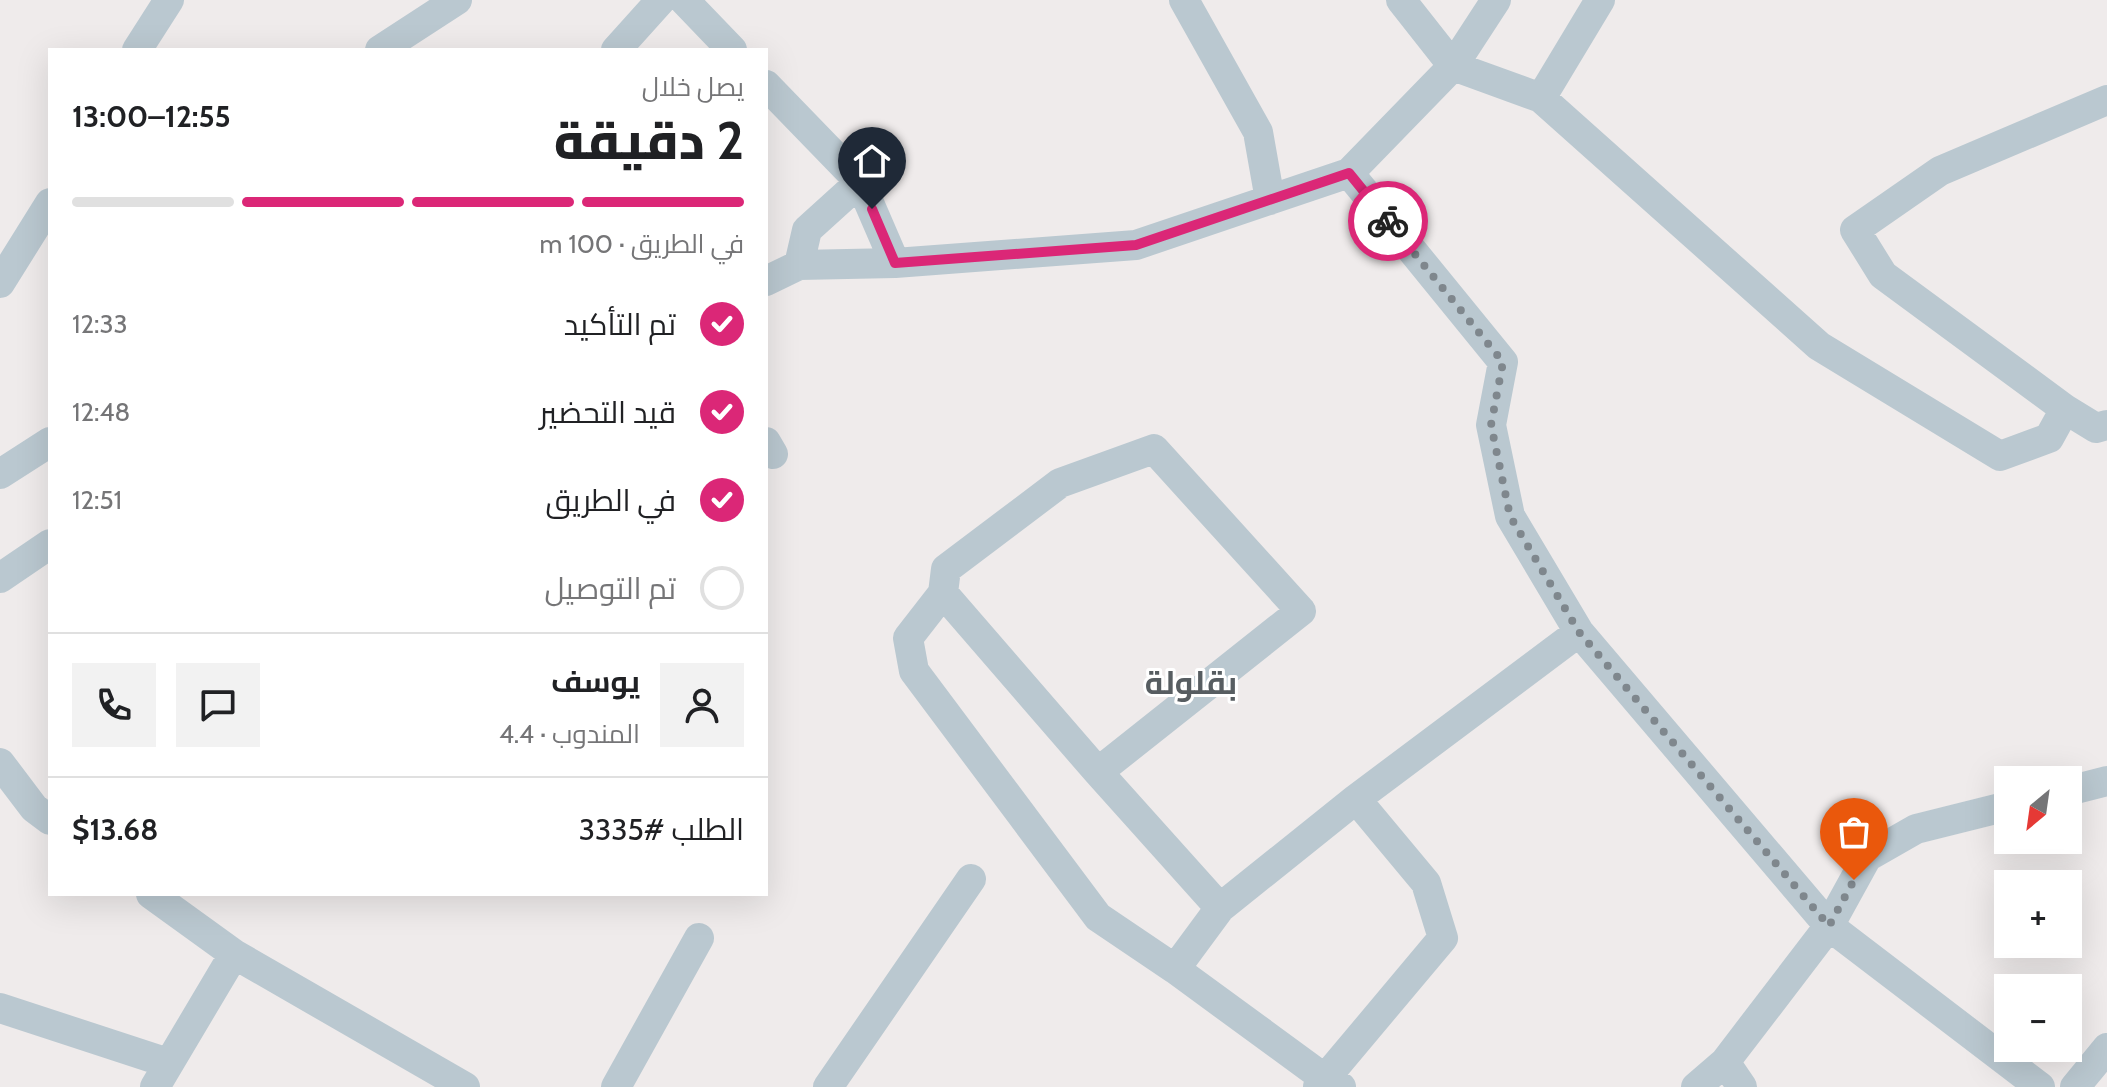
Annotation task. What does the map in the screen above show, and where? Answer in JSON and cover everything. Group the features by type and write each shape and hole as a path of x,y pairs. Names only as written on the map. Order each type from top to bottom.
{"street":[{"path":"138,48 169,0"},
{"path":"383,48 457,0"},
{"path":"618,48 661,0"},
{"path":"684,0 730,48"},
{"path":"1184,0 1258,132 1270,200"},
{"path":"1401,0 1453,66 1541,98 1819,346 2000,456 2049,438 2065,409"},
{"path":"768,280 799,265 895,263 1136,245 1349,173 1453,66 1496,0"},
{"path":"1541,98 1600,0"},
{"path":"768,87 860,182 895,263"},
{"path":"2107,100 1940,171 1855,230 1883,275 2065,409 2096,428 2107,425"},
{"path":"1349,173 1503,362 1491,425 1510,516 1579,632 1829,926 2040,1087"},
{"path":"799,265 807,230 860,182"},
{"path":"0,283 48,214"},
{"path":"0,474 48,443"},
{"path":"1098,772 1301,611 1154,449 1060,483 946,569 943,593 908,638 914,671 1098,917 1175,969 1328,1084 1443,938 1426,883 1356,799"},
{"path":"0,578 48,545"},
{"path":"943,593 1220,908"},
{"path":"1175,969 1220,908 1356,799 1579,632"},
{"path":"0,763 34,808 48,818"},
{"path":"2082,787 2107,781"},
{"path":"1696,1087 1725,1062 1829,926 1867,857 1916,829 1994,810"},
{"path":"828,1087 971,879"},
{"path":"154,896 234,954 465,1087"},
{"path":"624,1084 699,938"},
{"path":"0,1008 161,1075 234,954"},
{"path":"2075,1087 2107,1048"},
{"path":"1725,1062 1742,1087"}],"way so far":[{"path":"1388,221 1503,362 1491,425 1510,516 1579,632 1829,926 1854,880"}],"district":[{"name":"بقلولة","path":"1191,683"}],"route":[{"path":"872,209 895,263 1136,245 1349,173 1388,221"}]}
